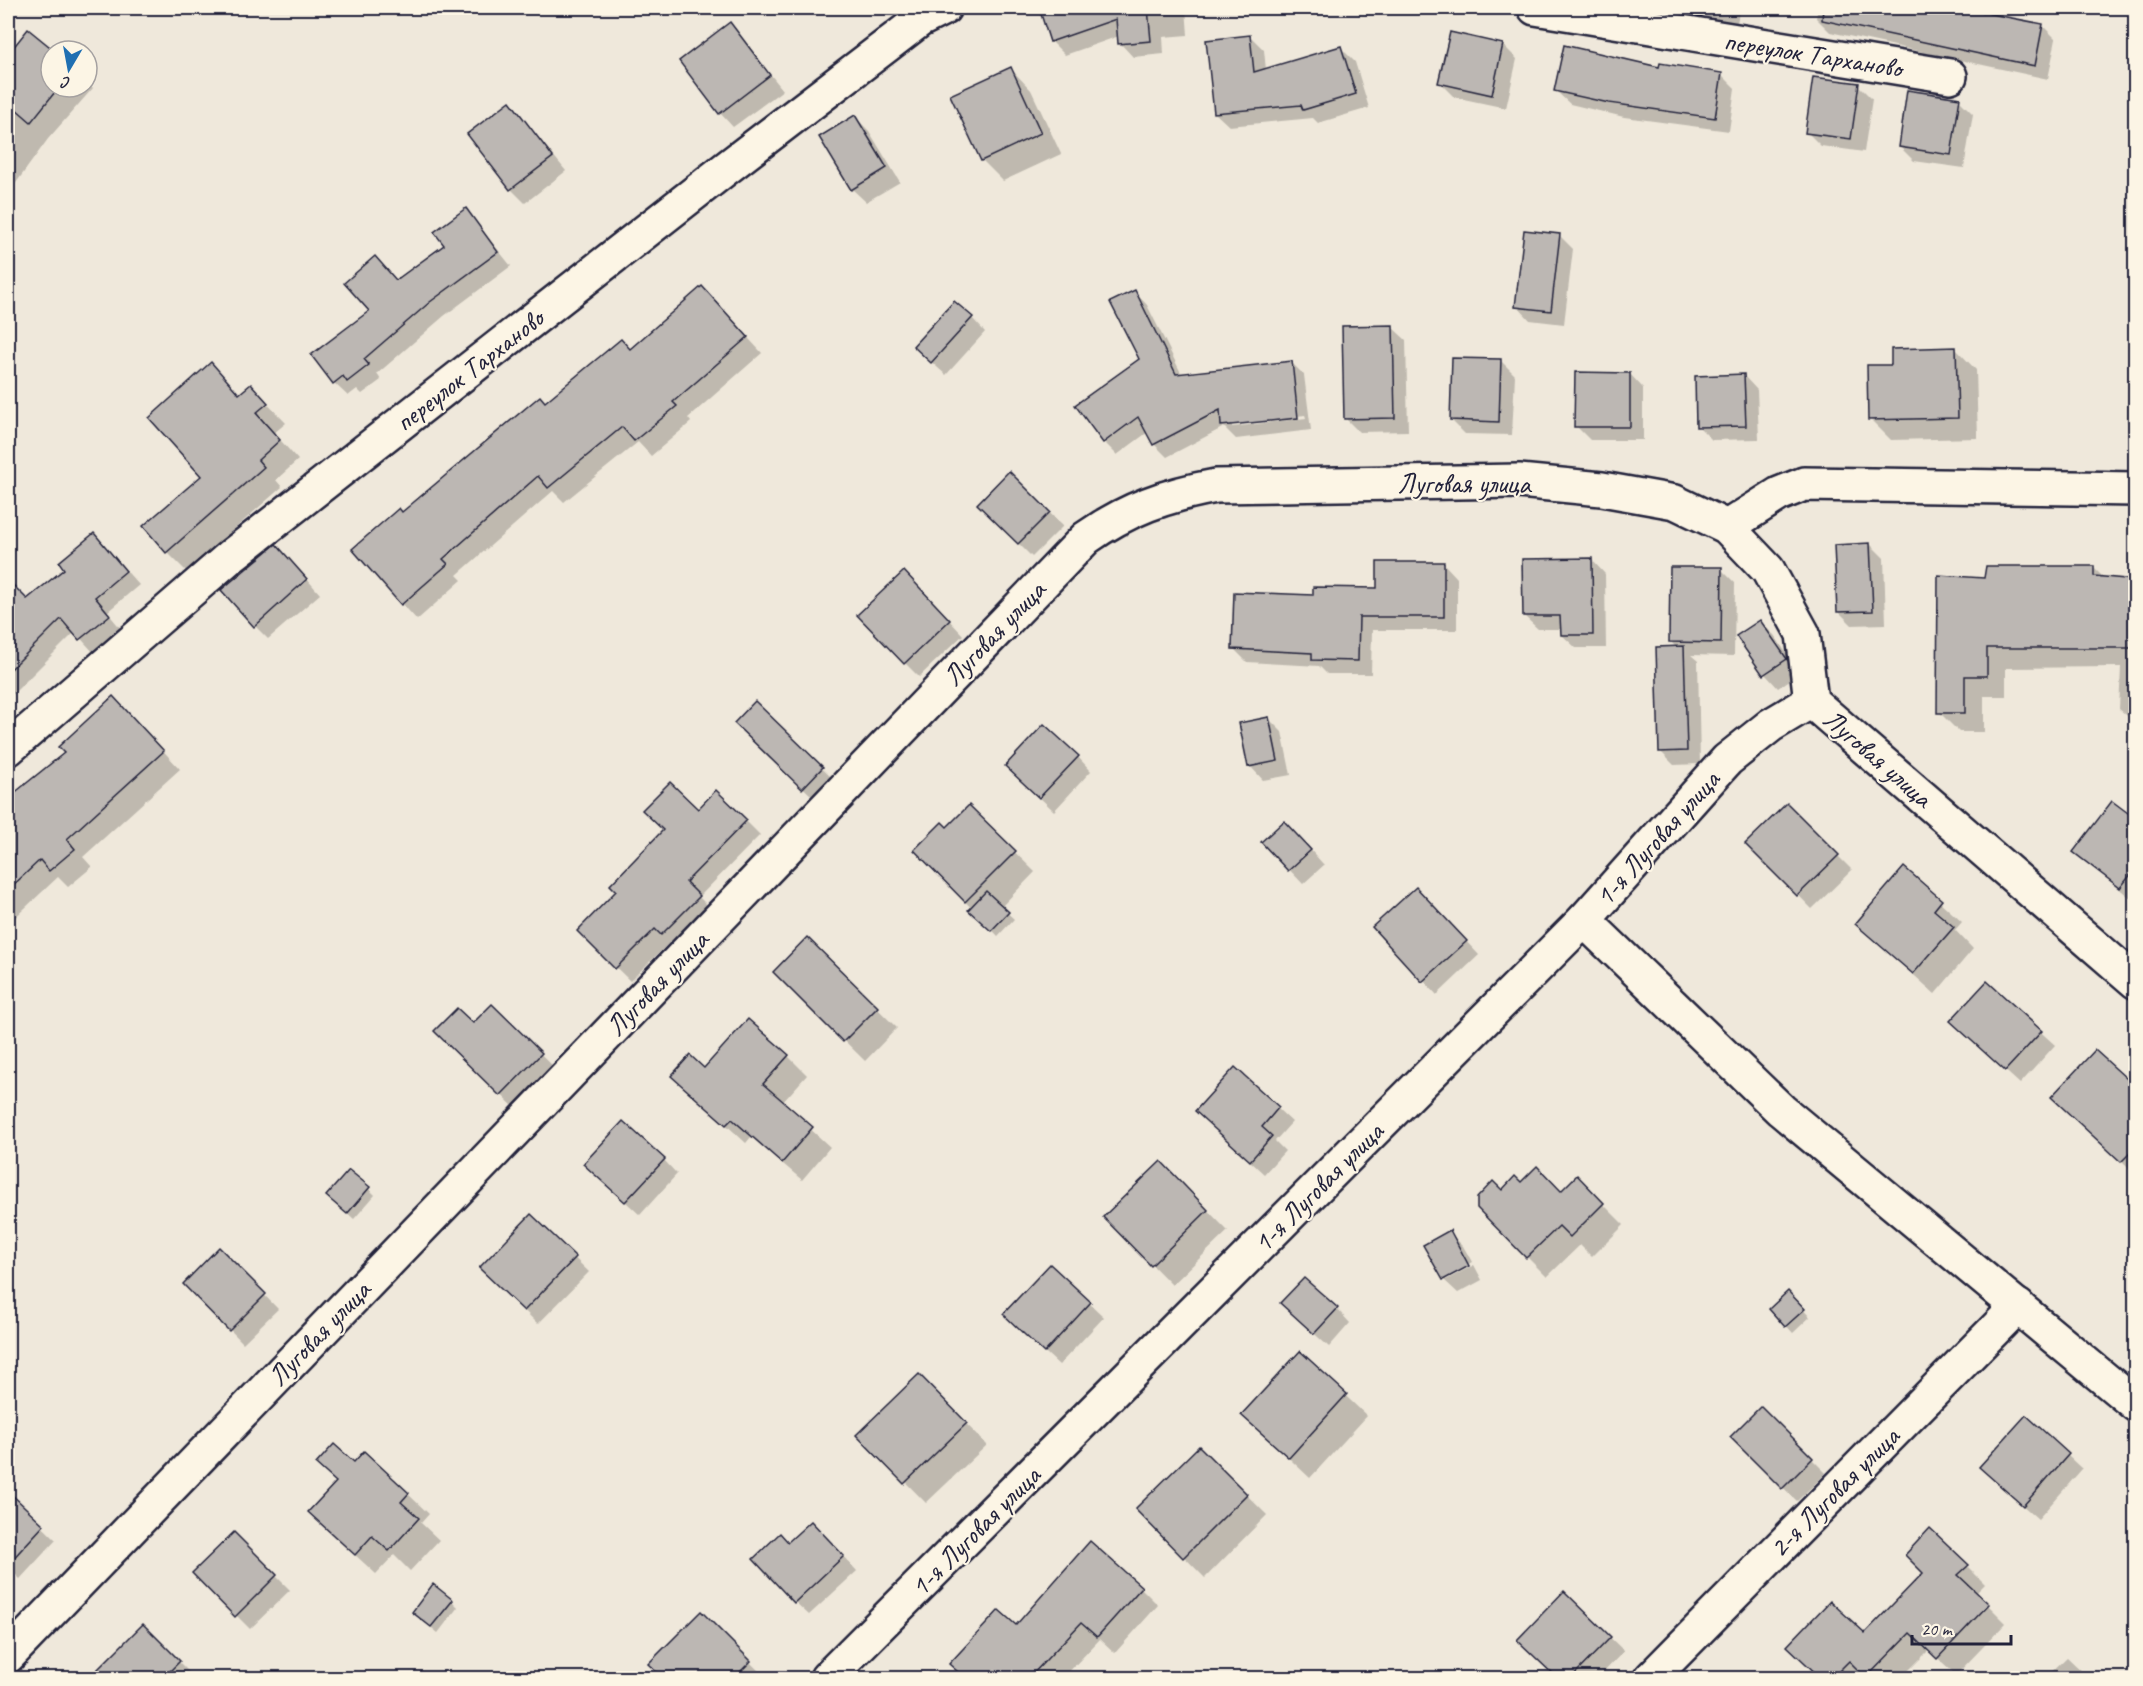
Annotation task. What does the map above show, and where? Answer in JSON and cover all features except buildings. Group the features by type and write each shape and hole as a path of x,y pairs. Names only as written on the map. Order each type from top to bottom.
{"street":[{"name":"переулок Тарханово","path":"8,749 231,556 733,163 920,20 944,8"},
{"name":"переулок Тарханово","path":"1535,8 1950,76"},
{"name":"Луговая улица","path":"8,1656 1078,547 1116,517 1179,493 1216,486 1519,481 1602,489 1676,502 1727,527 1768,570 1803,634 1811,700 2136,982"},
{"path":"1727,527 1779,494 1804,484 2136,489"},
{"name":"1-я Луговая улица","path":"827,1678 1584,920 1727,760 1771,725 1811,700"},
{"path":"1584,920 1781,1110 2136,1405"},
{"name":"2-я Луговая улица","path":"1651,1678 2018,1306"}]}
